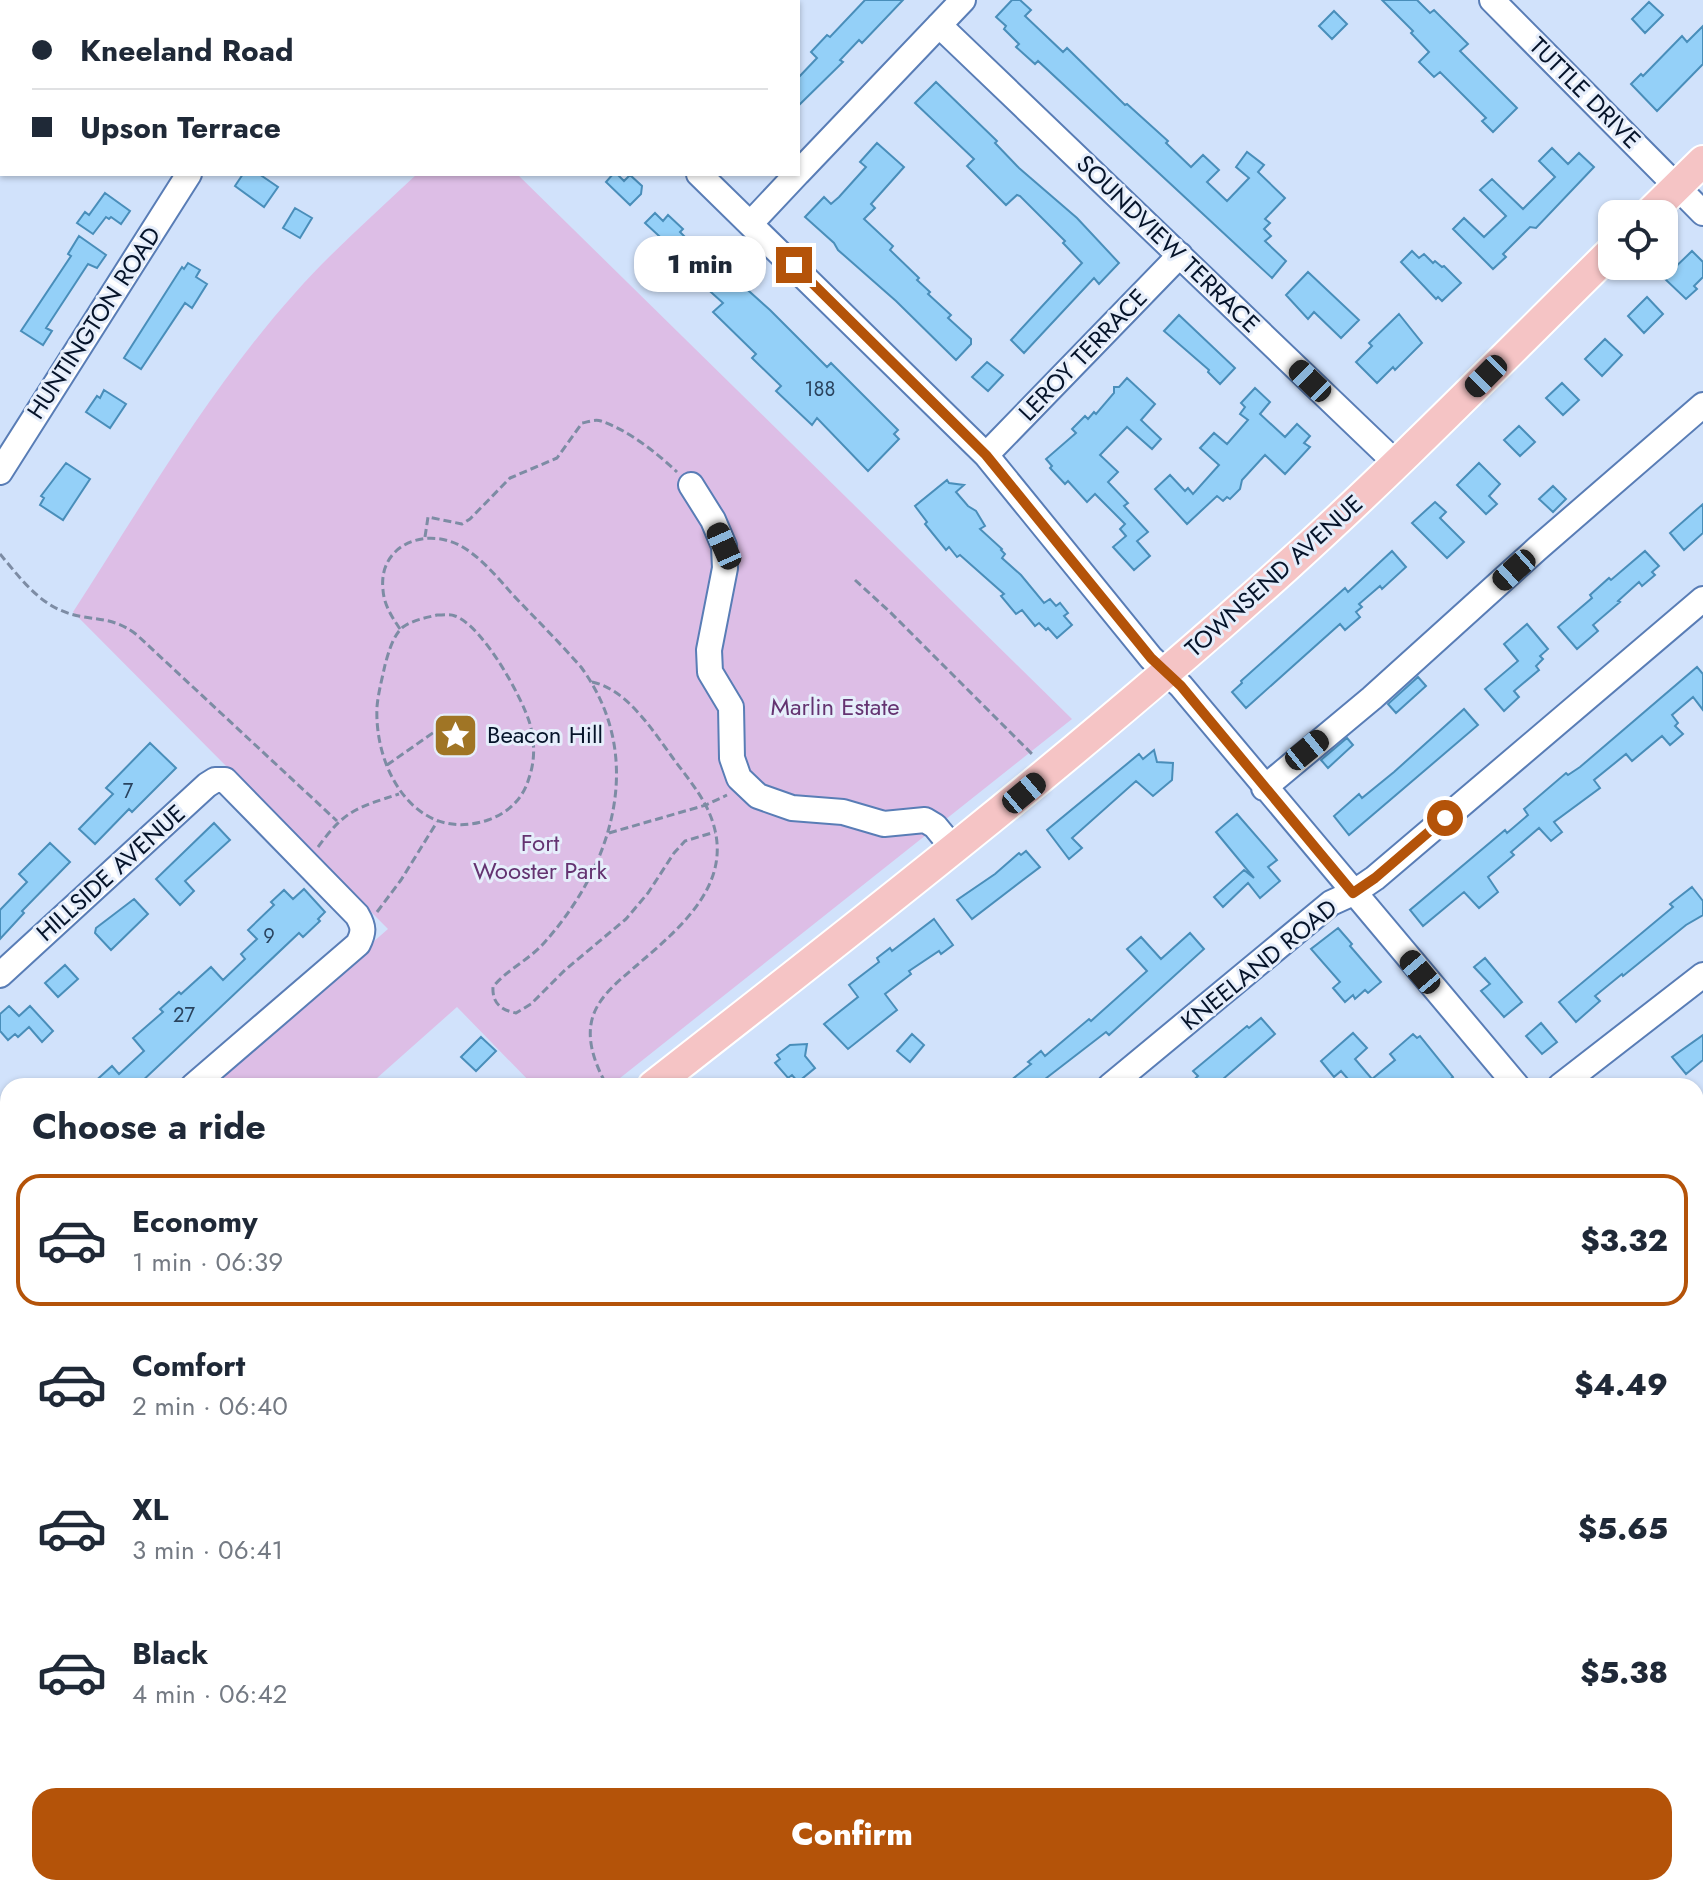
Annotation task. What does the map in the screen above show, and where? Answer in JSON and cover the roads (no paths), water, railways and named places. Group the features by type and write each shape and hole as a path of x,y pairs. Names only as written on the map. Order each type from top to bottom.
{"main road":[{"path":"1664,200 1703,161"},
{"name":"TOWNSEND AVENUE","path":"663,1078 954,849 1166,673 1397,464 1598,265"}],"street":[{"path":"800,172 963,0"},
{"name":"TUTTLE DRIVE","path":"1492,0 1703,213"},
{"name":"SOUNDVIEW TERRACE","path":"939,25 1397,464"},
{"name":"HUNTINGTON ROAD","path":"0,472 188,176"},
{"path":"701,176 986,455 1151,658 1181,686 1510,1078"},
{"path":"751,223 796,176"},
{"name":"LEROY TERRACE","path":"986,455 1180,255"},
{"path":"1264,788 1372,698 1703,405"},
{"path":"691,485 713,520 724,546 725,568 709,650 710,672 731,707 732,758 739,778 748,788 773,803 792,808 843,812 884,824 925,820 935,826 954,849"},
{"name":"KNEELAND ROAD","path":"1120,1078 1331,903 1375,878 1703,599"},
{"name":"HILLSIDE AVENUE","path":"0,975 207,785 215,780 225,780 357,915 363,930 358,944 202,1078"},
{"path":"1570,1078 1703,975"}],"place":[{"name":"Beacon Hill","path":"456,735"}],"park label":[{"name":"Marlin Estate","path":"835,707"},
{"name":"Fort Wooster Park","path":"540,857"}]}
